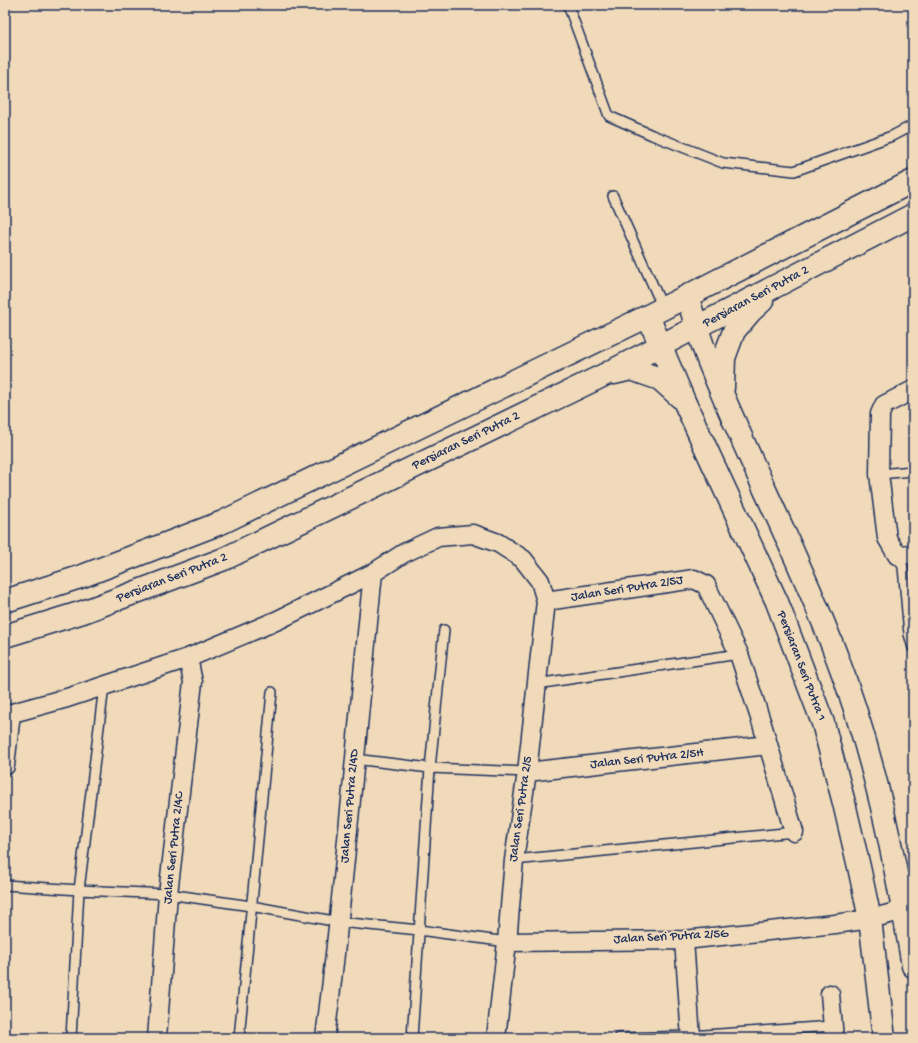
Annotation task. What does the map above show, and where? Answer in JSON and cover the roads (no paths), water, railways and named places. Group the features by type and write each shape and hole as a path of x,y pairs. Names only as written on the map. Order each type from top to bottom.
{"street":[{"path":"5,601 80,577 223,522 656,312 913,180"},
{"name":"Persiaran Seri Putra 2","path":"5,636 83,612 224,559 602,376 913,216"},
{"path":"723,395 724,358 734,331 751,311 784,282"},
{"path":"687,296 710,365 806,580 835,653 861,728 886,819 904,910 913,966"},
{"name":"Persiaran Seri Putra 1","path":"656,312 660,347 777,602 823,723 844,803 870,919 884,1038"},
{"path":"602,376 632,369 660,379 684,401"},
{"path":"905,554 887,538 879,474 880,414 884,405 913,390"},
{"name":"Jalan Seri Putra 2/5","path":"373,573 404,553 438,537 472,534 498,543 523,559 540,581 546,601 527,772 514,860 507,942 496,1038"},
{"path":"5,766 8,714 67,698 188,658 278,620 373,573"},
{"name":"Jalan Seri Putra 2/4D","path":"325,1038 339,922 373,573"},
{"name":"Jalan Seri Putra 2/5J","path":"546,601 694,579 706,585 738,654"},
{"path":"738,654 768,745 794,832"},
{"name":"Jalan Seri Putra 2/4C","path":"157,1038 168,894 193,682 188,658"},
{"name":"Jalan Seri Putra 2/5H","path":"527,772 768,745"},
{"name":"Jalan Seri Putra 2/5G","path":"507,942 684,940 835,924 870,919 904,910"},
{"path":"684,940 690,1037"},
{"path":"830,994 833,1032"}],"lane":[{"path":"568,5 609,116 722,163 794,171 892,136 913,125"},
{"path":"613,196 656,312"},
{"path":"879,474 913,472"},
{"path":"905,554 903,567 913,648"},
{"path":"412,1038 430,768 444,630"},
{"path":"536,684 738,654"},
{"path":"71,1038 79,890 104,686"},
{"path":"239,1038 272,692"},
{"path":"354,759 430,768 527,772"},
{"path":"514,860 794,832"},
{"path":"5,885 168,894 251,906 339,922 419,930 507,942"},
{"path":"619,1038 833,1032"}]}
